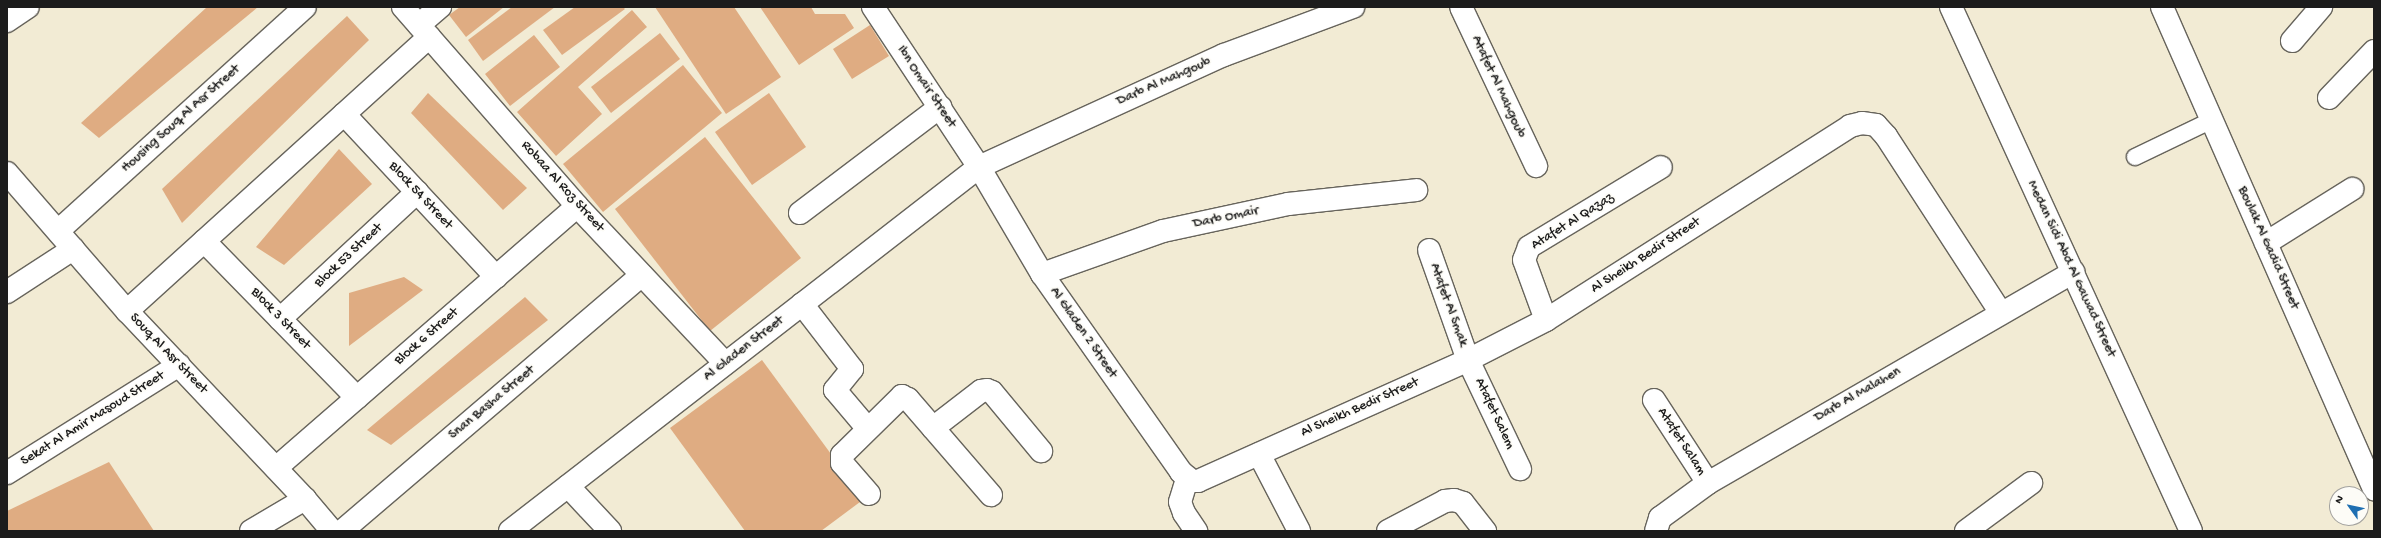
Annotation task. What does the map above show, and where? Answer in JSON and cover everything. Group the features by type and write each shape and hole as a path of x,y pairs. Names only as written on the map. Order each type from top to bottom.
{"street":[{"path":"7,21 28,7"},
{"name":"Housing Souq Al Asr Street","path":"58,231 305,7"},
{"name":"Robaa Al Roz Street","path":"403,7 577,206 725,363"},
{"path":"127,311 344,114 424,31 440,7"},
{"name":"Ibn Omair Street","path":"873,7 979,167"},
{"name":"Darb Al Mahgoub","path":"979,167 1217,58 1309,14 1353,7"},
{"name":"Atafet Al Mahgoub","path":"1460,7 1536,166"},
{"name":"Medan Sidi Abd Al Gawad Street","path":"1951,7 2191,531"},
{"name":"Boulak Al Gadid Street","path":"2162,7 2374,489"},
{"path":"2292,42 2322,7"},
{"path":"2329,98 2374,51"},
{"path":"800,212 940,107"},
{"name":"Block 54 Street","path":"344,114 496,278"},
{"name":"Al Sheikh Bedir Street","path":"1195,478 1259,454 1468,360 1546,320 1850,126 1862,123 1876,125 1886,136 2001,313"},
{"name":"Al Gladen 2 Street","path":"979,167 1042,274 1195,478"},
{"name":"Al Gladen Street","path":"510,531 979,167"},
{"name":"Atafet Al Qazaz","path":"1546,320 1524,260 1529,247 1661,167"},
{"name":"Souq Al Asr Street","path":"7,173 127,311 179,364 305,499 332,531"},
{"path":"2266,243 2352,189"},
{"name":"Darb Omair","path":"1042,274 1163,231 1288,204 1416,190"},
{"name":"Block 53 Street","path":"280,319 417,192"},
{"name":"Block 6 Street","path":"276,468 577,206"},
{"name":"Block 3 Street","path":"204,241 357,398"},
{"path":"7,292 74,249"},
{"name":"Atafet Al Smak","path":"1429,250 1468,360"},
{"name":"Darb Al Malahen","path":"1656,531 1660,518 1708,483 2073,272"},
{"name":"Snan Basha Street","path":"342,531 642,275"},
{"path":"802,304 852,369 835,390 868,429"},
{"name":"Atafet Salem","path":"1468,360 1520,469"},
{"name":"Sekat Al Amir Masoud Street","path":"7,473 179,364"},
{"path":"933,428 981,391 987,390 1041,451"},
{"path":"869,494 841,459 868,429 902,396 908,399 991,495"},
{"name":"Atafet Salam","path":"1654,400 1708,483"},
{"path":"1259,454 1299,531"},
{"path":"1195,478 1180,502 1184,514 1196,531"},
{"path":"1966,531 2031,483"},
{"path":"568,486 610,531"},
{"path":"251,531 305,499"},
{"path":"1388,531 1445,501 1454,500 1463,503 1485,531"}],"lane":[{"path":"2135,157 2212,120"}],"building":[{"path":"207,7 258,7 99,138 81,123"},
{"path":"460,7 504,7 466,37 449,15"},
{"path":"512,7 555,7 483,61 468,40"},
{"path":"575,7 623,7 625,9 562,55 543,30"},
{"path":"655,7 734,7 781,77 726,114"},
{"path":"760,7 811,7 815,14 845,14 854,28 799,65"},
{"path":"632,10 647,27 578,87 602,114 556,156 517,112"},
{"path":"347,16 369,40 182,223 162,189"},
{"path":"870,25 889,56 852,79 833,49"},
{"path":"660,33 680,59 611,113 591,87"},
{"path":"534,35 560,67 510,106 485,74"},
{"path":"683,65 722,113 603,212 563,164"},
{"path":"428,93 527,188 503,210 411,113"},
{"path":"769,93 806,147 752,185 715,132"},
{"path":"705,137 801,258 710,331 615,209"},
{"path":"339,149 372,184 284,265 256,247"},
{"path":"404,277 423,290 349,346 349,293"},
{"path":"525,297 548,320 391,445 367,430"},
{"path":"762,360 864,499 821,531 745,531 670,428"},
{"path":"109,462 154,531 8,531 7,511"}]}
